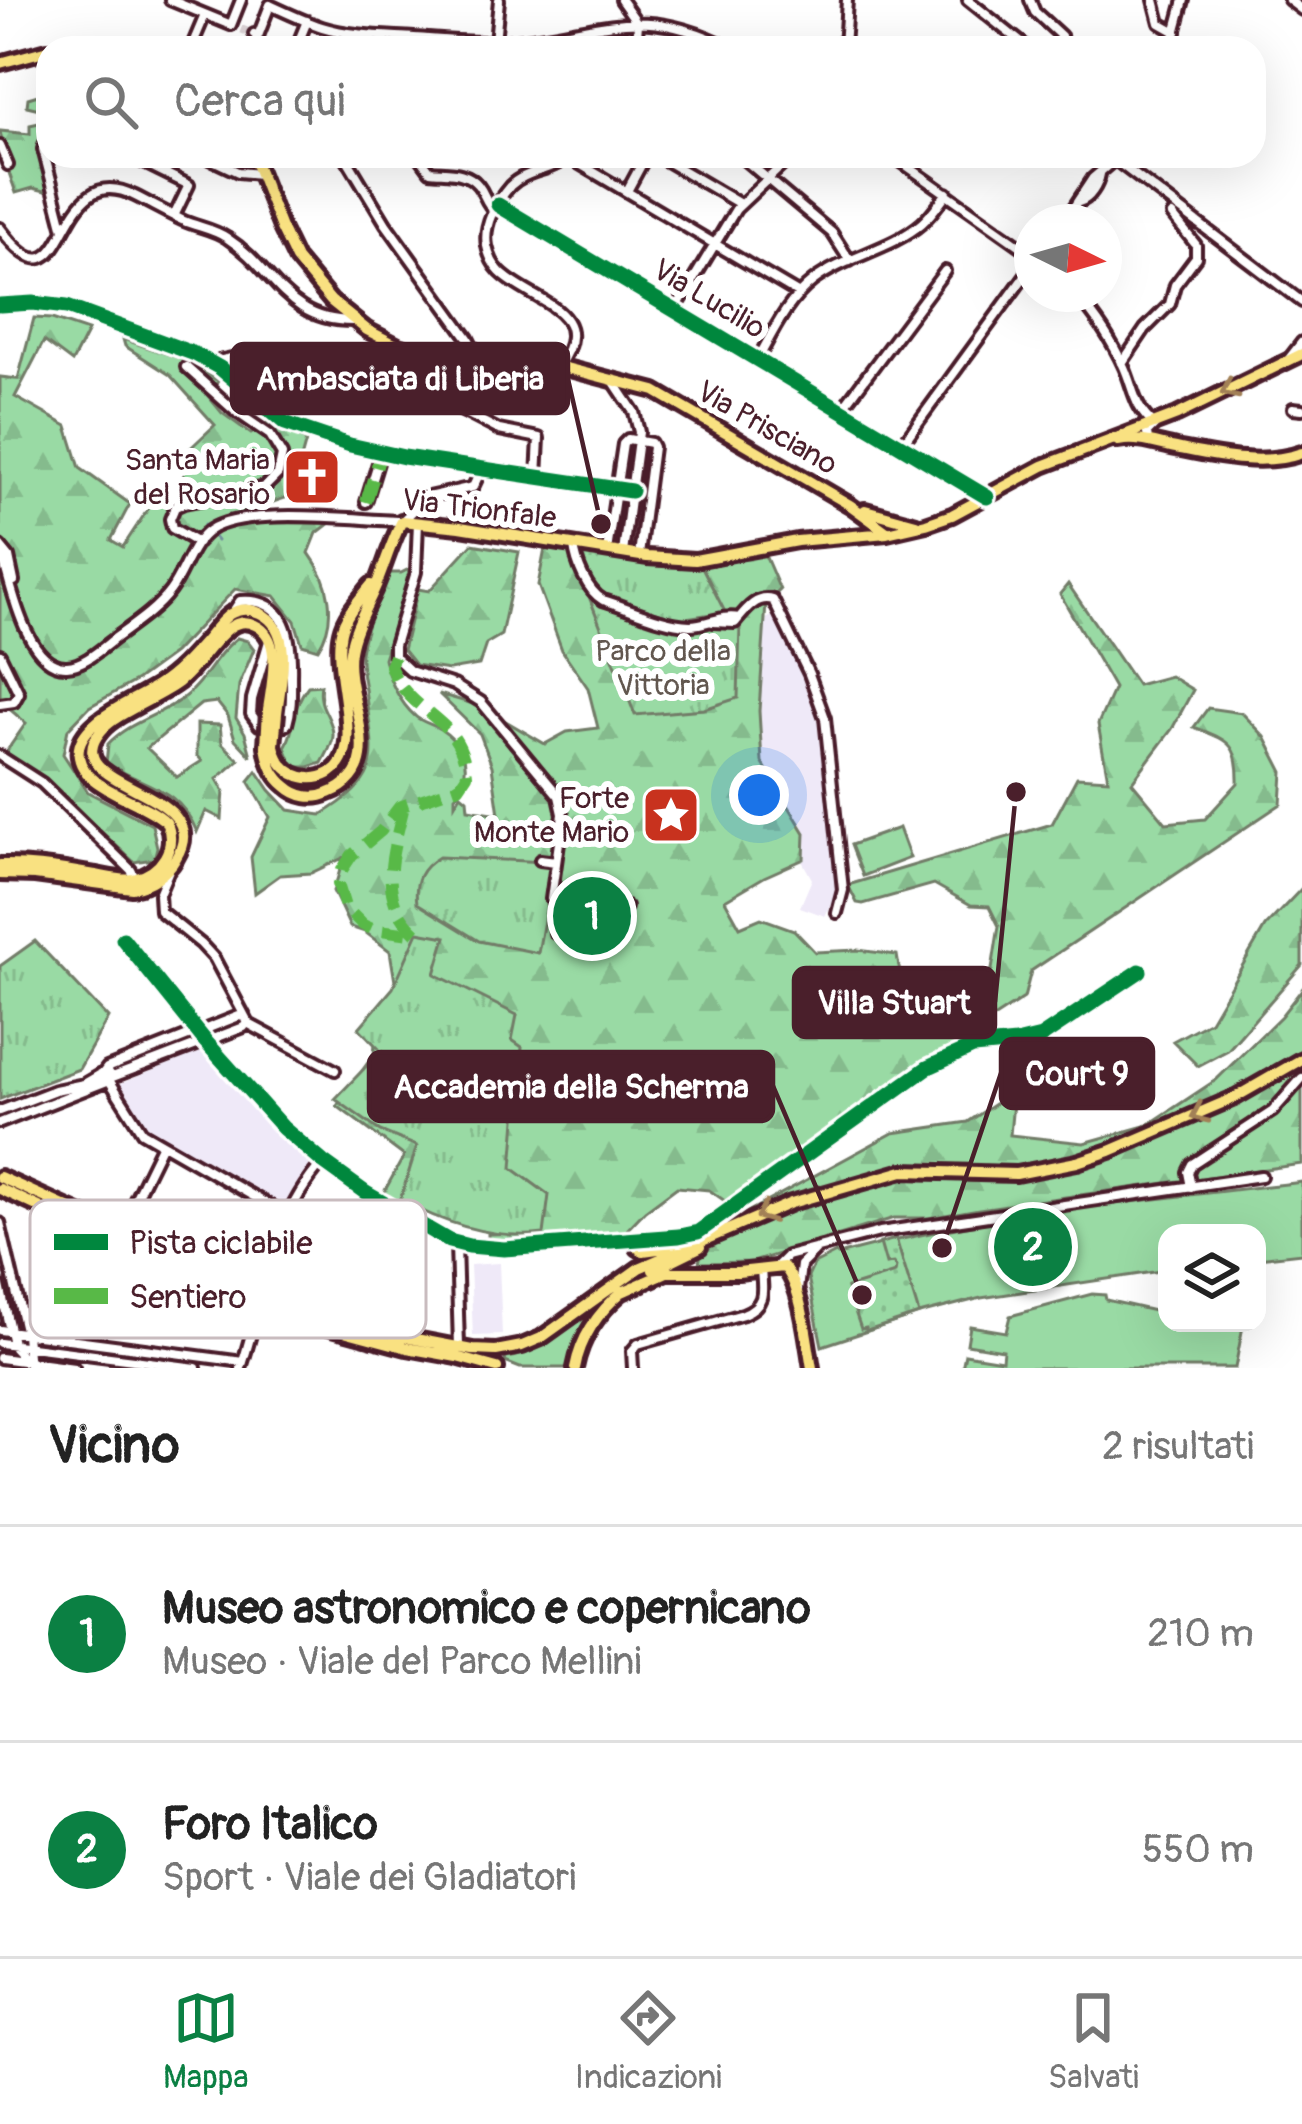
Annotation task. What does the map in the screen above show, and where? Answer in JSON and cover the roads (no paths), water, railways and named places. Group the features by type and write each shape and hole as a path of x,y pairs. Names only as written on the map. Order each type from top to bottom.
{"main road":[{"path":"0,63 36,53"},
{"name":"Via Prisciano","path":"259,168 296,259 354,321 388,341 448,362 483,368 558,366 660,394 850,505 887,533"},
{"name":"Via Trionfale","path":"410,521 699,560 796,542 887,533 952,515 1038,469 1155,425 1302,354"},
{"name":"Via Trionfale","path":"1092,447 1126,439 1253,460 1302,454"},
{"name":"Via Prisciano","path":"850,505 922,525"},
{"path":"270,745 284,766 307,778 326,775 345,757 349,740 339,671 341,631 410,521"},
{"path":"0,865 140,887 173,863 182,846 173,812 86,772 79,745 100,720 174,674 231,613 245,609 272,622 282,656 269,763 284,785 299,794 322,796 340,788 361,763 350,656 382,567"},
{"path":"101,778 93,754 104,729 178,682 233,625 244,622 266,633 273,659 273,711"},
{"path":"97,880 135,878 155,867 171,848 169,825 159,809"},
{"path":"0,874 50,873"},
{"path":"458,1352 488,1352 531,1343 646,1265 800,1200 895,1173 1006,1174 1077,1162 1234,1098 1302,1059"},
{"path":"0,1177 46,1200"},
{"path":"0,1189 30,1201"},
{"path":"637,1239 643,1251 706,1239"},
{"path":"575,1368 589,1329 619,1287 667,1272 776,1267 789,1271 812,1368"},
{"path":"404,1338 497,1368"}],"street":[{"path":"170,0 236,27 242,0"},
{"path":"496,36 499,0"},
{"path":"621,0 635,18 639,36"},
{"path":"845,36 848,0"},
{"path":"968,0 1013,36"},
{"path":"1030,0 1034,12 1061,36"},
{"path":"1154,0 1160,23 1175,32"},
{"path":"1174,36 1184,0"},
{"path":"1289,0 1302,10"},
{"path":"255,36 270,5 355,34 390,36"},
{"path":"196,36 205,15"},
{"path":"550,36 635,18 682,25 705,36"},
{"path":"301,36 307,21"},
{"path":"0,146 8,165"},
{"path":"48,168 64,232"},
{"path":"155,168 189,184 174,216"},
{"path":"352,168 386,224 468,338 483,368"},
{"name":"Via Lucilio","path":"428,168 471,179 497,207 884,436 904,442 916,455 987,497"},
{"path":"547,168 521,177 497,207 486,236 496,268 558,310 568,322 570,344 558,366"},
{"path":"588,168 799,294"},
{"path":"626,191 639,168"},
{"path":"678,168 740,204"},
{"path":"752,168 837,237 850,261"},
{"path":"675,310 740,204 778,168"},
{"path":"910,168 1014,241"},
{"path":"1077,204 1105,168"},
{"path":"1127,168 1302,302"},
{"path":"0,228 17,250 34,258 52,253 79,204 107,187 122,190 229,238 290,299 316,316 354,321"},
{"path":"758,359 799,294 817,279 912,230 947,193"},
{"path":"1122,363 1145,329 1170,304 1175,285 1196,257 1196,245 1172,214"},
{"path":"842,410 945,272"},
{"path":"904,442 1014,291"},
{"path":"0,304 62,306 161,341 212,362 285,423 381,452 631,491"},
{"path":"1090,312 1122,363 1139,410 1155,425 1148,431 1148,441"},
{"path":"1287,362 1302,342"},
{"path":"212,362 242,356 461,410 499,430 539,438 537,478"},
{"path":"0,559 37,650 52,663 73,665 98,652 165,597 198,543 172,528 170,516 175,507 265,487 281,466 282,455 270,435 235,411 187,367"},
{"path":"461,410 495,393 513,367"},
{"path":"614,381 635,415 638,439 623,553"},
{"path":"607,551 624,442 638,439 653,447 639,555"},
{"path":"366,502 381,452"},
{"path":"482,470 473,487 428,497 410,521 418,567 394,656 408,670 449,683 482,701 558,795 563,814 551,899 564,905 626,907"},
{"name":"Via Trionfale","path":"198,543 211,529 237,520 410,521"},
{"path":"0,546 10,560 15,595"},
{"path":"574,546 575,557 597,597 676,624 730,624 762,598 776,603 827,728 843,893 837,913"},
{"path":"231,613 240,601 259,602 275,610 285,625 291,650 290,712 287,724 279,729 260,725 251,714 269,640"},
{"path":"0,654 19,694 14,702 0,704"},
{"path":"0,756 47,788 135,878"},
{"path":"540,860 556,862"},
{"path":"0,1111 244,1027 246,1020 214,958 160,911 159,894 173,863"},
{"path":"564,905 555,933 581,934"},
{"path":"122,939 283,1128 377,1200"},
{"path":"426,1227 457,1244 504,1250 683,1236 702,1230 927,1068 974,1047 1040,1037 1140,971"},
{"path":"260,1200 142,1132 106,1076 107,1068 238,1016 334,1070"},
{"path":"0,1123 106,1076"},
{"path":"1190,1187 1192,1164 1273,1111 1302,1078"},
{"path":"136,1200 162,1144"},
{"path":"296,1200 323,1162"},
{"path":"776,1267 785,1257 885,1231 1261,1177"},
{"path":"0,1223 26,1334 28,1365"},
{"path":"457,1244 458,1352"},
{"path":"799,1303 801,1264 821,1248"},
{"path":"633,1368 632,1352 638,1345 758,1306 763,1298 761,1270"},
{"path":"0,1286 8,1319 5,1331 28,1365"},
{"path":"8,1319 16,1324 23,1321"},
{"path":"5,1331 30,1334"},
{"path":"58,1338 242,1365"},
{"path":"67,1352 78,1341"},
{"path":"0,1343 196,1368"},
{"path":"0,1358 74,1368"}],"waterway":[{"path":"204,525 217,541"}],"tunnel":[{"path":"241,29 253,34"}],"place":[{"name":"Santa Maria del Rosario","path":"312,477"},
{"name":"Ambasciata di Liberia","path":"601,524"},
{"name":"Villa Stuart","path":"1016,792"},
{"name":"Forte Monte Mario","path":"671,815"},
{"name":"Museo astronomico e copernicano","path":"592,916"},
{"name":"Foro Italico","path":"1033,1247"},
{"name":"Court 9","path":"942,1248"},
{"name":"Accademia della Scherma","path":"862,1295"}],"park label":[{"name":"Parco della Vittoria","path":"663,668"}]}
